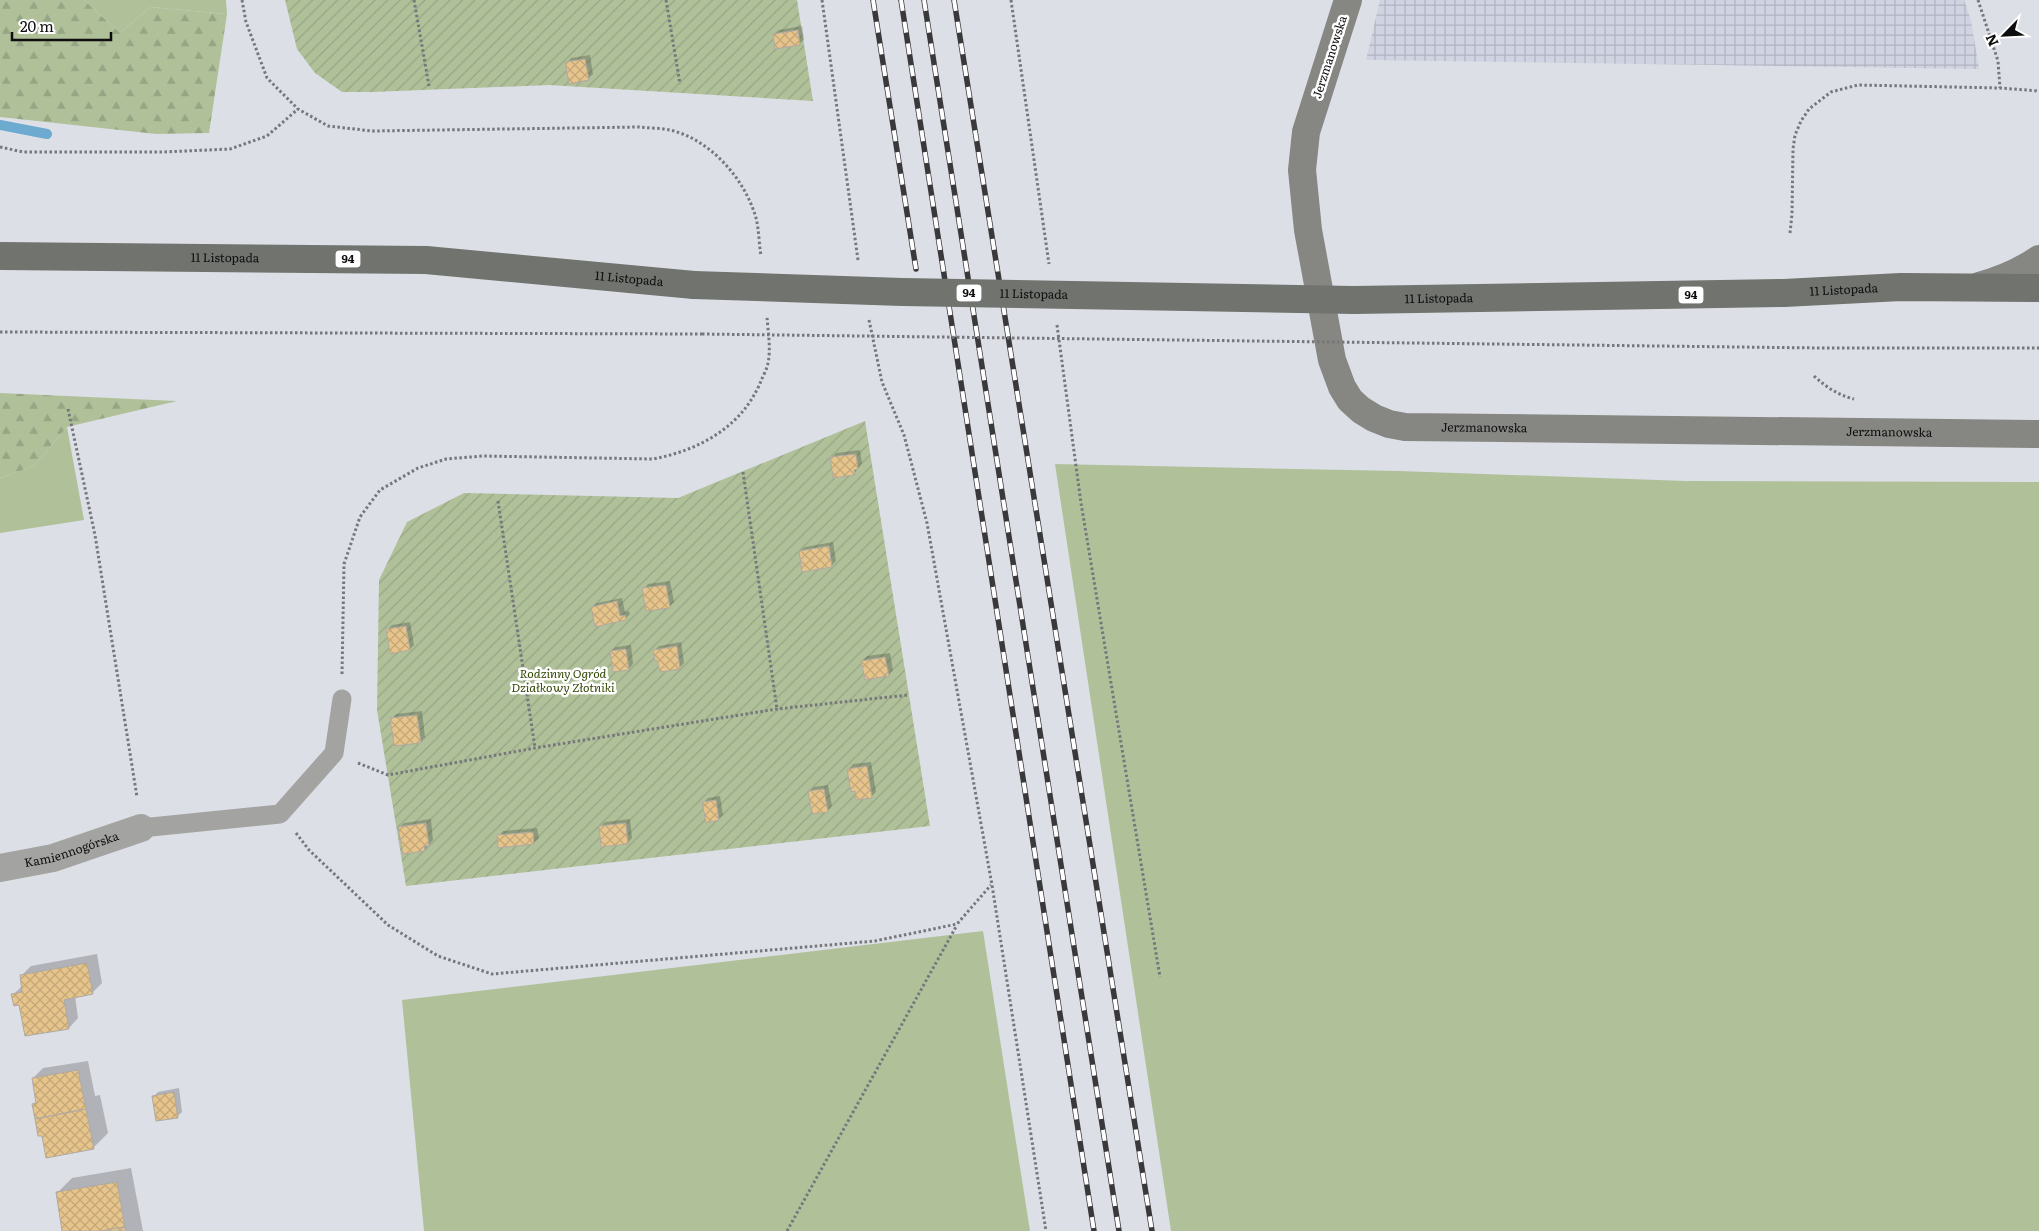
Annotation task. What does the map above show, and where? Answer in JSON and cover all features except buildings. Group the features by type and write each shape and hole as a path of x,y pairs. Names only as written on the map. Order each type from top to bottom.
{"main road":[{"name":"11 Listopada","path":"0,256 426,260 694,285 912,292 1254,299 1405,300 1774,294 1901,287 1977,286 2039,288"}],"street":[{"name":"Jerzmanowska","path":"1348,0 1306,132 1302,170 1308,230 1336,374 1350,400 1360,410 1389,424 1405,427 2039,434"},
{"path":"1977,286 2003,279 2026,268 2039,259"},
{"name":"Kamiennogórska","path":"0,868 53,858 141,828"}],"lane":[{"path":"141,828 280,814 334,753 342,699"}],"path":[{"path":"242,0 246,22 267,78 298,109 328,126 372,131 639,127 670,130 691,138 713,153 731,170 746,194 756,218 761,257"},
{"path":"414,0 429,86"},
{"path":"666,0 680,84"},
{"path":"822,0 859,265"},
{"path":"1011,0 1050,273"},
{"path":"1978,0 1998,61 2000,88"},
{"path":"1790,233 1795,135 1809,109 1819,99 1838,89 1858,85 2000,88 2039,91"},
{"path":"0,147 23,152 163,152 230,149 267,136 298,109"},
{"path":"342,699 344,564 360,517 380,490 418,468 446,459 484,456 654,459 676,455 708,440 733,423 754,399 768,363 767,314"},
{"path":"867,314 882,382 904,435 927,523 992,885 1046,1231"},
{"path":"1057,321 1081,502 1160,977"},
{"path":"0,332 702,334 1820,348 2039,348"},
{"path":"1814,376 1827,388 1842,396 1859,400"},
{"path":"68,409 95,535 141,828"},
{"path":"743,472 777,709"},
{"path":"498,501 534,748"},
{"path":"388,775 534,748 777,709 908,695"},
{"path":"280,814 309,850 388,925 438,956 492,974 876,942 957,924"},
{"path":"787,1231 957,924 992,885"}],"shaded area":[{"path":"1380,0 1964,0 1971,20 1979,69 1366,60"}],"green space":[{"path":"0,0 84,0 120,33 150,7 227,14 209,133 156,134 0,117"},
{"path":"84,0 226,0 227,14 150,7 120,33"},
{"path":"285,0 797,0 813,101 549,85 342,92 315,73 297,49"},
{"path":"0,393 177,401 67,427 34,466 0,478"},
{"name":"Rodzinny Ogród Działkowy Złotniki","path":"865,421 930,826 406,886 377,710 379,580 407,522 464,493 678,498"},
{"path":"67,427 84,520 0,533 0,478 34,466"},
{"path":"1055,464 1399,471 1686,481 2039,482 2039,1231 1171,1231"},
{"path":"983,931 1030,1231 424,1231 402,1000"}],"waterway":[{"path":"0,125 47,134"}],"railway":[{"path":"873,0 916,269"},
{"path":"901,0 1094,1231"},
{"path":"924,0 1119,1231"},
{"path":"954,0 1152,1231"}]}
